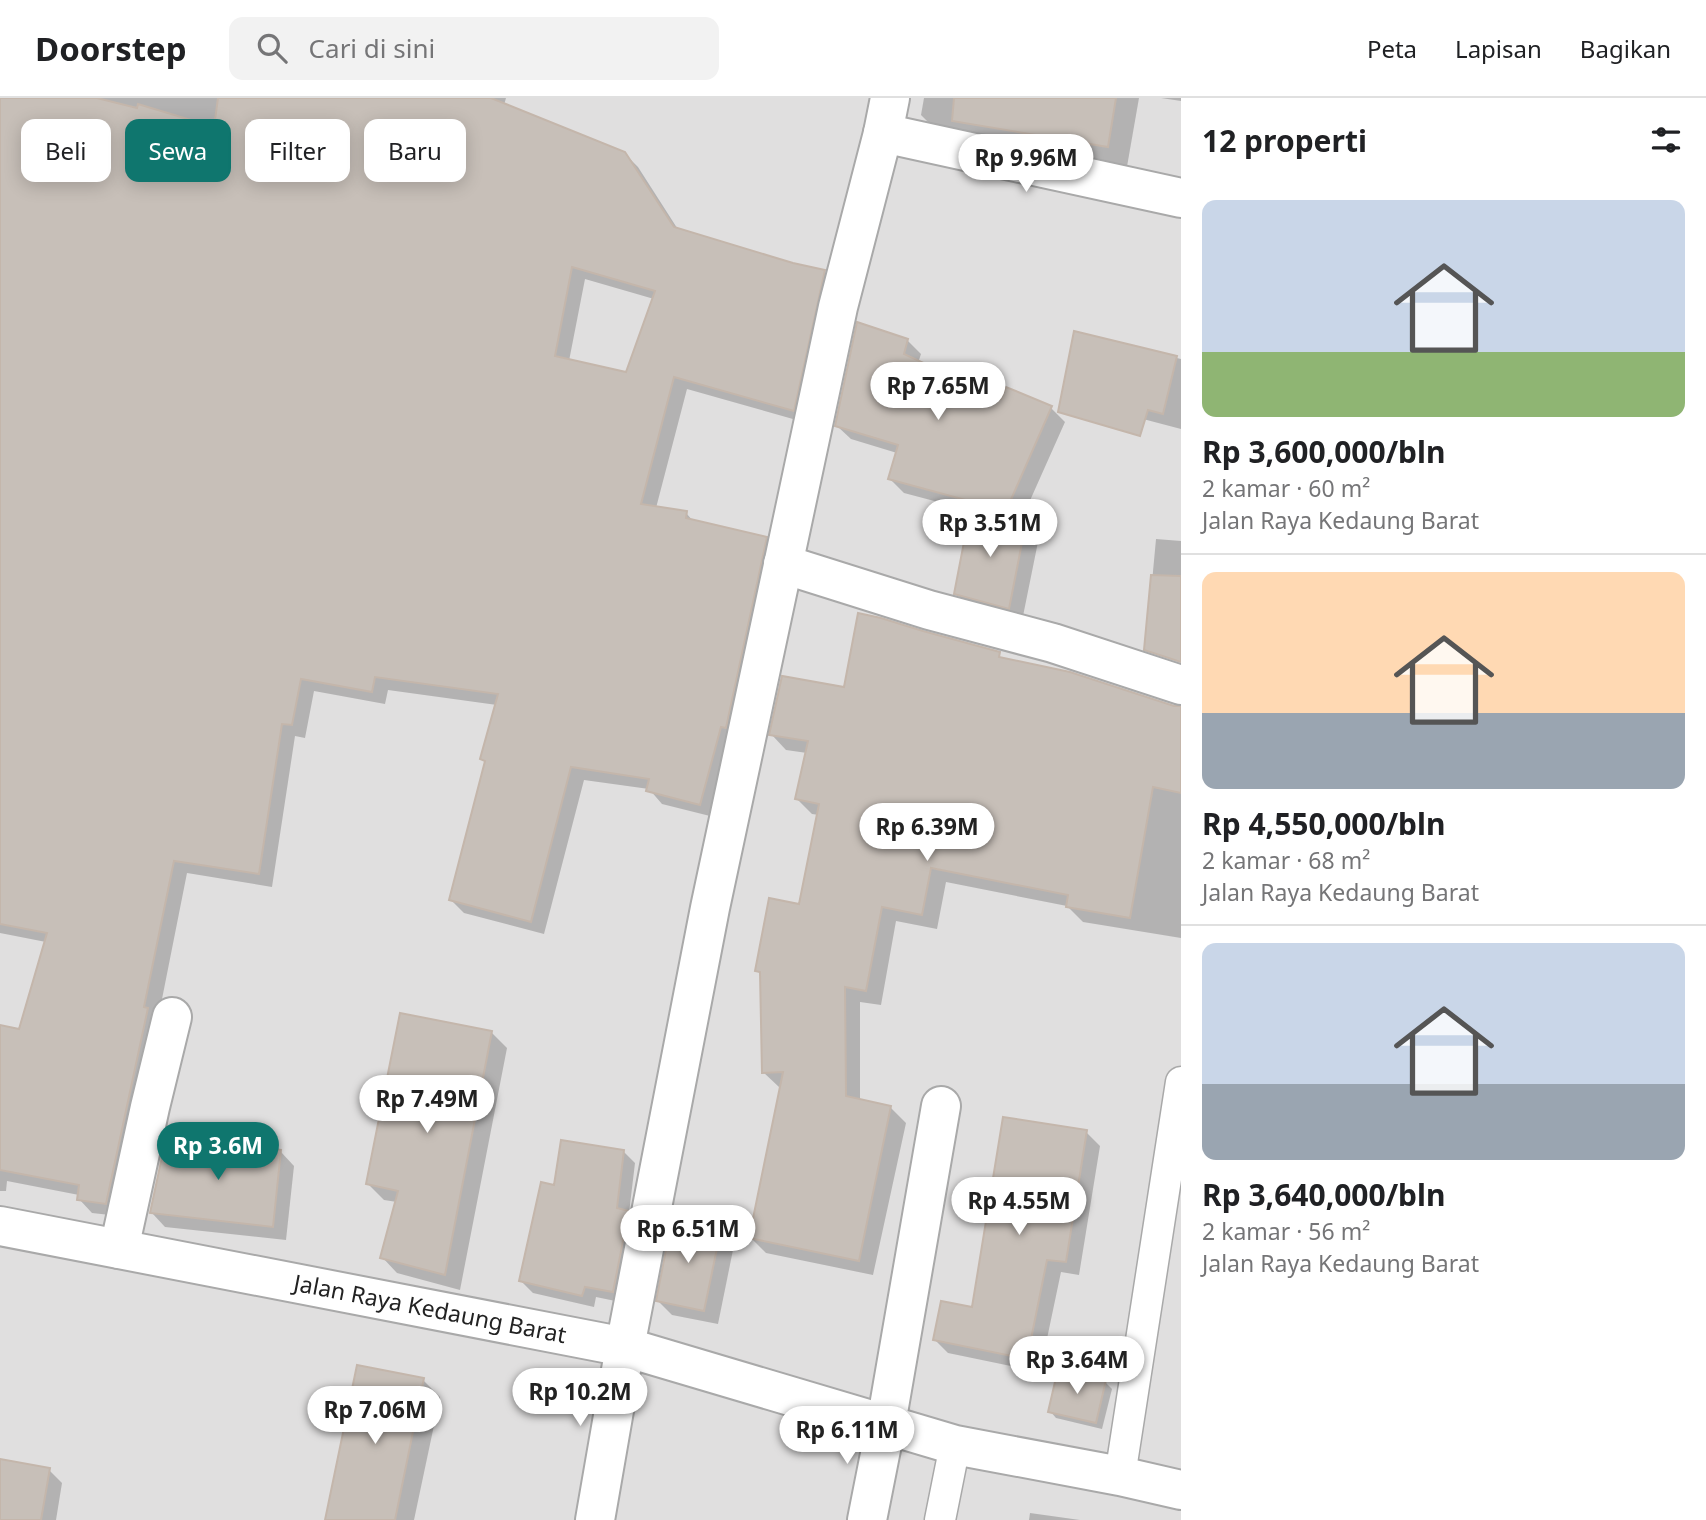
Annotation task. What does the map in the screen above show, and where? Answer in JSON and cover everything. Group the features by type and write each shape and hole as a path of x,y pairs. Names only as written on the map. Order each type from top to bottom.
{"street":[{"path":"595,1520 625,1347 707,922 838,307 887,115 1181,198"},
{"path":"783,564 929,610 1053,643 1181,685"},
{"path":"119,1250 172,1017"},
{"path":"867,1520 941,1106"},
{"name":"Jalan Raya Kedaung Barat","path":"0,1226 625,1347 955,1445 1120,1475 1181,1490"}],"lane":[{"path":"1120,1475 1181,1082"},
{"path":"940,1520 955,1445"}],"shaded area":[{"path":"0,98 1181,98 1181,1520 0,1520"}],"building":[{"path":"0,98 97,98 137,108 138,104 188,119 125,119 125,182 231,182 231,119 215,119 218,98 491,98 625,152 674,227 825,270 794,411 674,377 641,504 687,511 686,518 767,537 726,728 721,727 700,805 646,791 649,779 571,767 531,922 449,900 485,761 480,759 498,694 375,677 372,692 301,679 292,725 282,724 259,874 174,861 144,1007 148,1008 106,1204 77,1200 79,1185 0,1170 0,1025 19,1029 47,933 0,924","holes":["572,267 655,291 626,372 555,356"]},
{"path":"954,98 1116,98 1108,147 952,121"},
{"path":"857,322 908,339 904,354 1001,399 1006,387 1052,406 1006,511 888,479 898,445 835,426"},
{"path":"1074,331 1177,356 1163,414 1148,410 1140,436 1058,412"},
{"path":"970,511 1026,522 1009,609 954,594"},
{"path":"1151,575 1181,576 1181,662 1144,650"},
{"path":"858,613 1000,652 999,657 1070,672 1181,706 1181,793 1153,787 1130,918 1066,907 1068,895 931,868 922,915 882,907 866,991 845,987 846,1096 891,1106 859,1261 749,1238 783,1072 762,1073 760,972 755,971 769,898 799,904 819,804 795,799 808,741 769,735 782,676 844,687"},
{"path":"400,1013 492,1031 445,1275 380,1258 398,1191 366,1184"},
{"path":"1003,1117 1087,1130 1066,1262 1047,1260 1027,1359 933,1340 941,1301 972,1307"},
{"path":"166,1138 281,1150 273,1227 150,1213"},
{"path":"561,1140 624,1150 617,1208 629,1211 613,1292 585,1287 582,1296 519,1281 541,1182 554,1185"},
{"path":"672,1219 721,1229 704,1311 656,1301"},
{"path":"357,1365 424,1378 395,1520 325,1520"},
{"path":"1058,1369 1106,1380 1096,1423 1048,1412"},
{"path":"0,1459 50,1468 41,1520 0,1520"}]}
